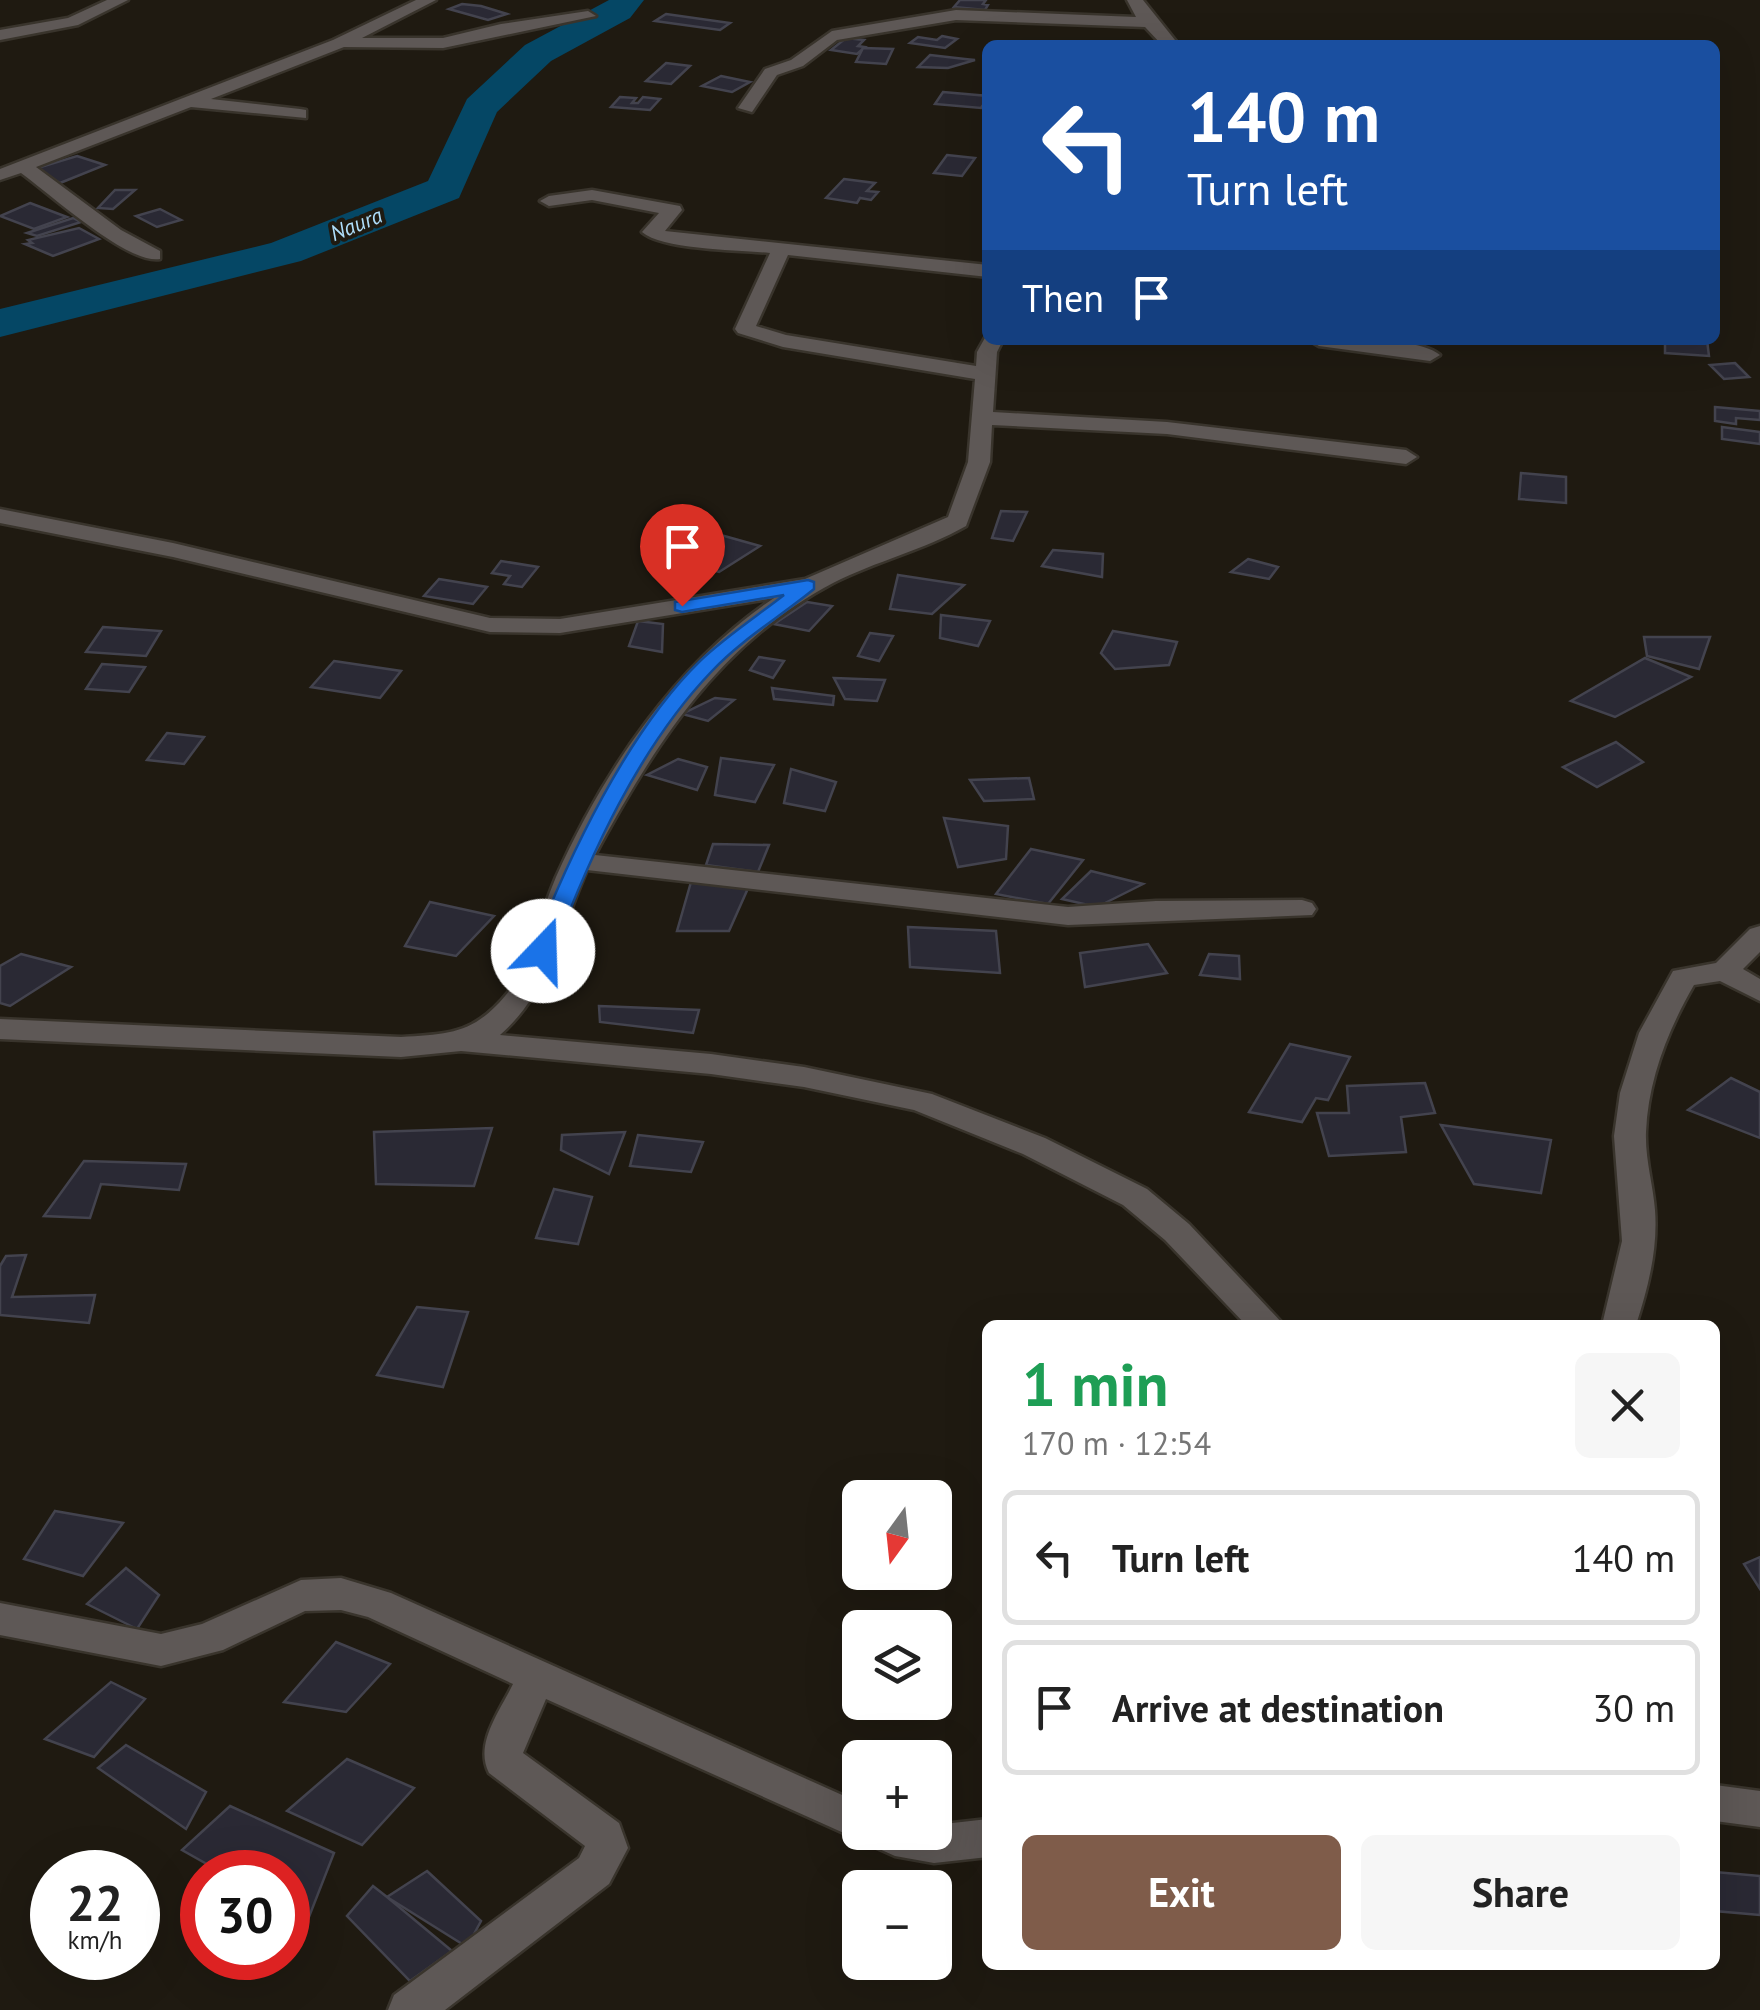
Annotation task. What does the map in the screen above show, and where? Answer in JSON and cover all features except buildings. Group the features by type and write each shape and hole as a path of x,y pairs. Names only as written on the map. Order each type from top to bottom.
{"street":[{"path":"0,35 72,22 120,0"},
{"path":"0,175 339,43 428,0"},
{"path":"1134,0 1165,40"},
{"path":"746,108 771,72 797,63 832,36 956,15 1148,22"},
{"path":"339,43 443,43 500,28 588,16"},
{"path":"190,101 300,114"},
{"path":"24,167 114,234 153,255"},
{"path":"549,201 592,195 674,212 654,227 654,234 982,270"},
{"path":"783,246 745,329 783,341 984,374"},
{"path":"0,516 173,550 490,625 560,626 808,586 913,544 958,521 979,462 984,374 990,345"},
{"path":"1353,345 1430,356"},
{"path":"980,418 1168,428 1406,457"},
{"path":"464,1042 509,1012 531,982 578,861 666,712 707,664 808,586"},
{"path":"578,861 1068,916 1156,910 1302,909"},
{"path":"1621,1320 1634,1278 1639,1216 1630,1136 1641,1072 1656,1024 1683,977 1725,971 1760,935"},
{"path":"1725,971 1760,992"},
{"path":"0,1029 401,1047 464,1042 711,1064 804,1077 921,1101 1034,1146 1135,1197 1177,1232 1262,1320"},
{"path":"0,1619 162,1650 209,1639 301,1596 341,1594 377,1604 842,1816"},
{"path":"410,2010 594,1871 607,1848 604,1836 503,1761 504,1748 538,1676"},
{"path":"1720,1804 1760,1809"},
{"path":"952,1845 982,1839"}],"waterway":[{"name":"Naura","path":"0,323 286,252 445,189 480,107 538,53 618,11 627,0"}],"route":[{"path":"543,951 578,861 666,712 707,664 808,586 682,606"}]}
